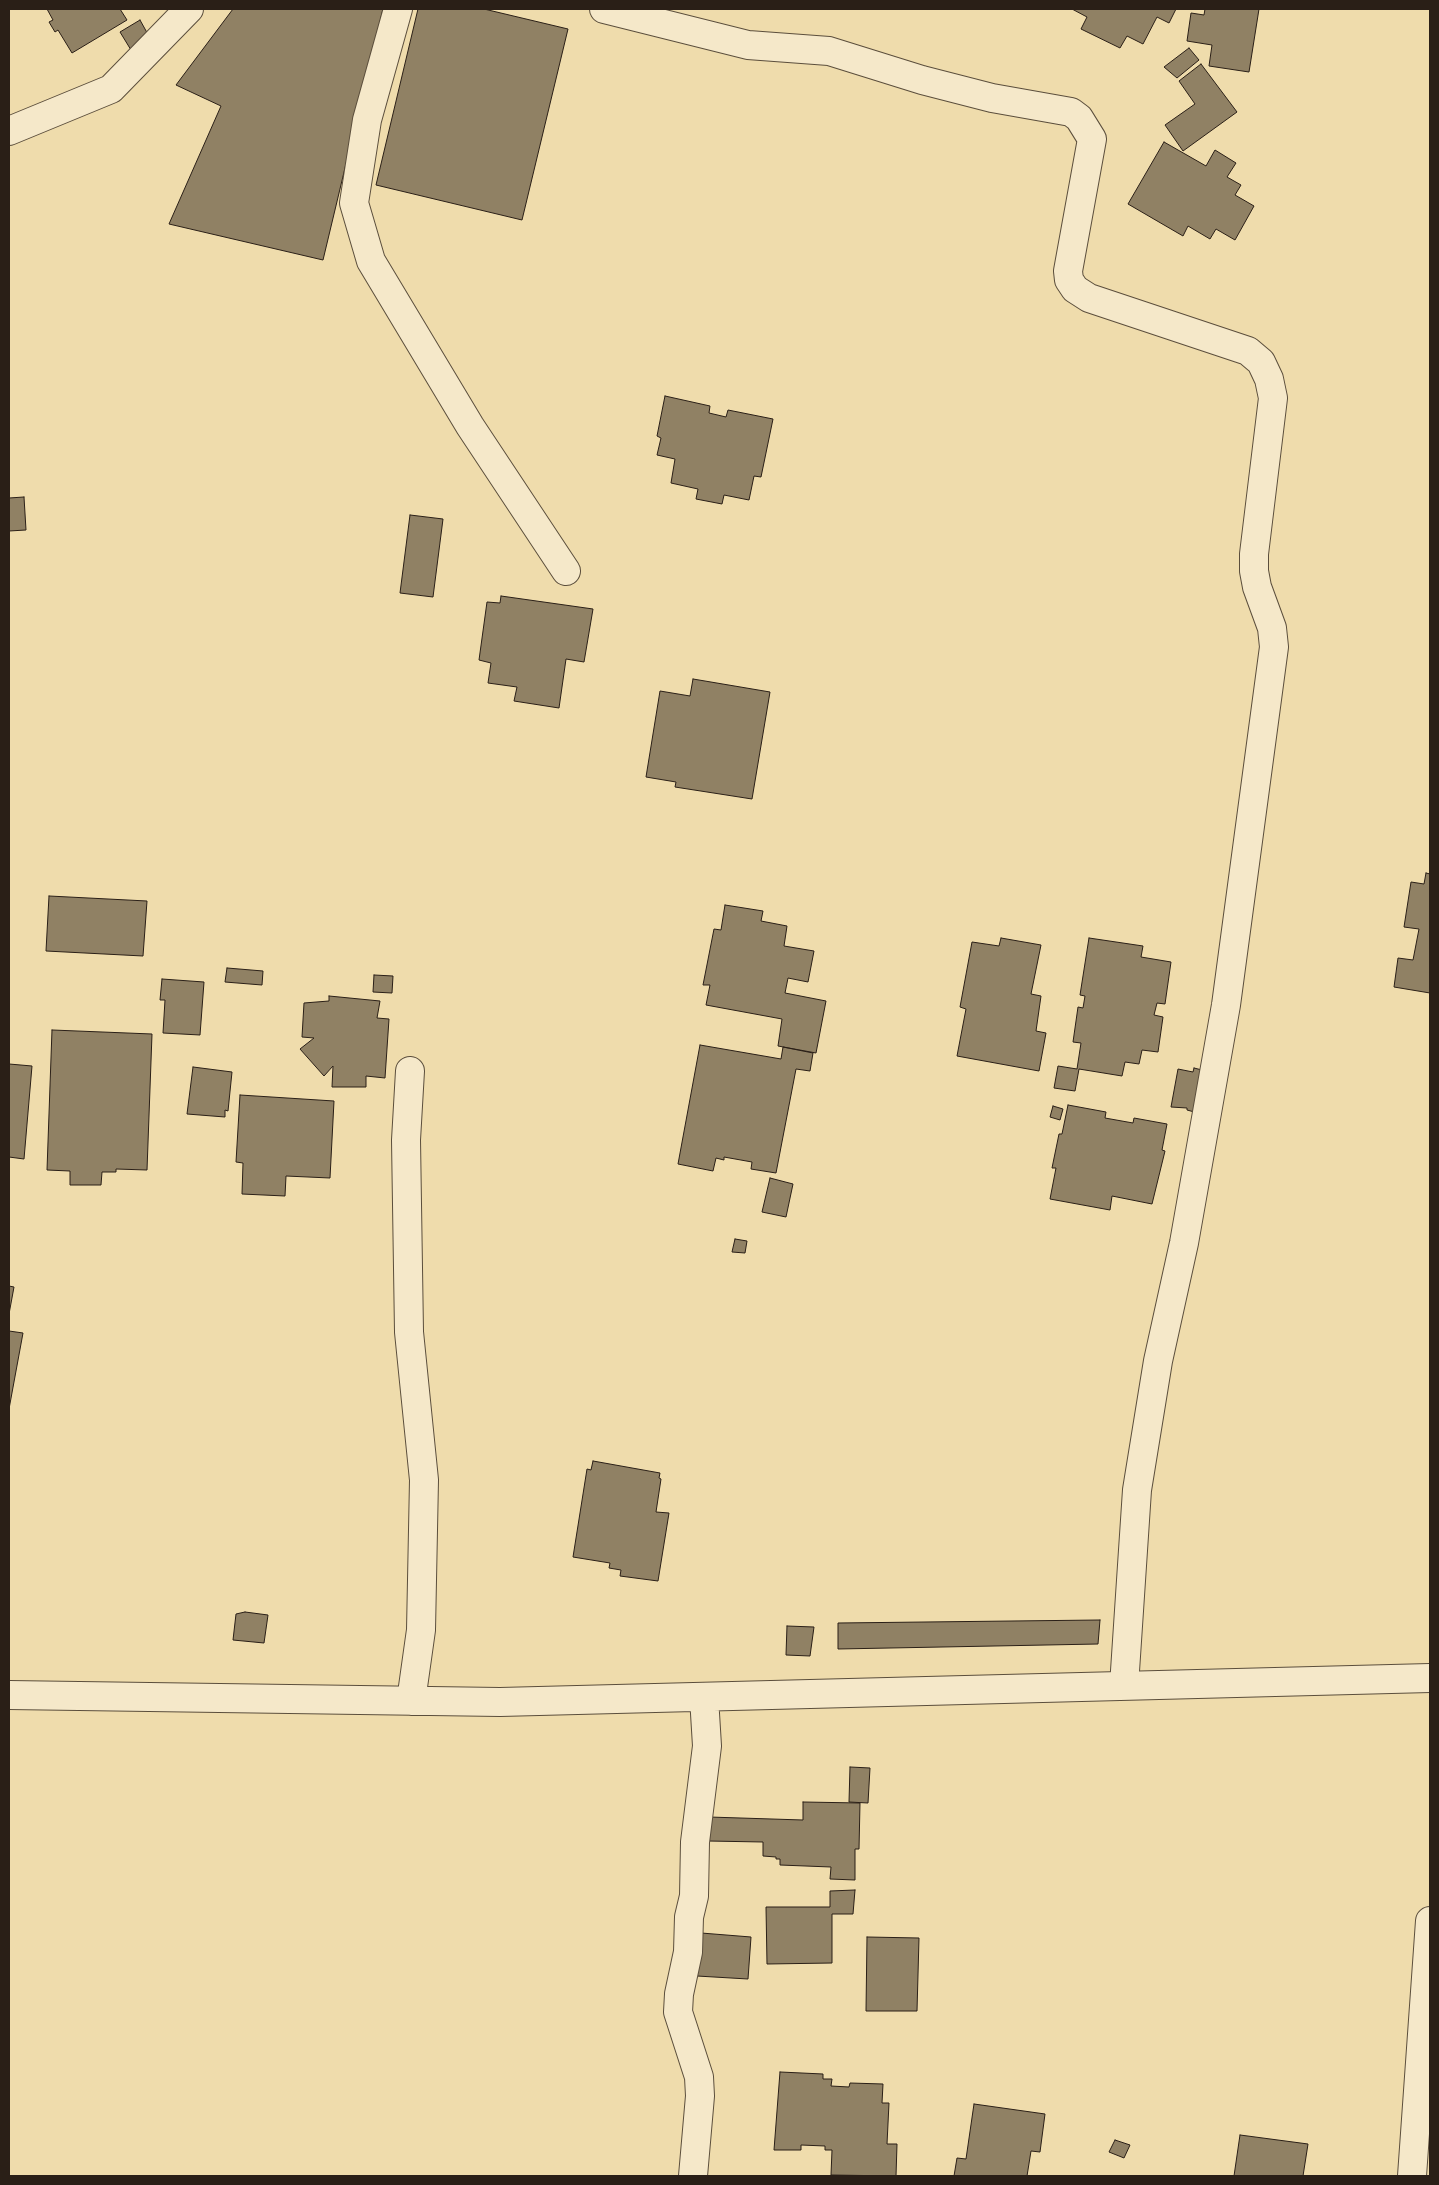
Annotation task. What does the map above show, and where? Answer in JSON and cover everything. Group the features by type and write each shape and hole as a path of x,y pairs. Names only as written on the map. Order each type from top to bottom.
{"street":[{"path":"9,131 110,89 189,9"},
{"path":"398,9 391,28 367,120 354,202 371,261 475,434 566,572"},
{"path":"604,9 748,45 829,51 922,80 992,98 1071,112 1079,118 1092,139 1068,271 1070,280 1075,288 1089,298 1248,351 1261,362 1269,379 1272,398 1254,554 1254,571 1257,587 1272,628 1274,647 1226,1005 1184,1243 1158,1361 1137,1490 1124,1686"},
{"path":"410,1071 406,1140 409,1332 424,1480 421,1630 412,1701"},
{"path":"9,1694 500,1702 1430,1678"},
{"path":"692,2176 700,2096 699,2077 678,2012 679,1994 688,1952 689,1917 694,1896 695,1842 707,1746 704,1697"},
{"path":"1412,2176 1430,1921"}],"building":[{"path":"47,9 120,9 127,20 72,53 58,30 55,32 49,22 53,20"},
{"path":"233,9 383,9 323,260 169,224 221,106 176,85"},
{"path":"418,9 484,9 568,29 522,220 376,185"},
{"path":"1072,9 1176,9 1169,23 1157,17 1143,44 1127,36 1120,48 1081,29 1087,17"},
{"path":"1205,9 1259,9 1249,72 1209,66 1212,45 1187,41 1191,13 1204,15"},
{"path":"140,20 150,38 131,50 120,32"},
{"path":"1189,48 1199,60 1177,78 1164,67"},
{"path":"1201,64 1237,112 1183,151 1165,125 1195,104 1179,81"},
{"path":"1164,142 1206,166 1215,150 1236,163 1227,177 1241,185 1235,195 1254,206 1235,240 1216,229 1210,239 1188,226 1183,236 1128,204"},
{"path":"665,396 710,406 709,413 726,417 728,410 773,419 761,477 754,476 749,500 724,495 722,504 696,499 698,489 671,483 675,459 657,455 661,438 657,436"},
{"path":"24,497 26,530 9,531 9,498"},
{"path":"410,515 443,519 433,597 400,593"},
{"path":"501,596 593,609 584,662 566,659 559,708 514,701 517,687 488,683 491,663 479,660 487,602 500,603"},
{"path":"693,679 770,692 752,799 675,787 676,782 646,777 660,691 690,696"},
{"path":"1426,873 1430,874 1430,993 1394,987 1398,958 1413,960 1419,929 1404,927 1411,882 1424,884"},
{"path":"49,896 147,901 143,956 46,951"},
{"path":"725,905 763,911 761,921 787,926 784,946 814,951 808,982 788,978 785,993 826,1001 816,1053 778,1046 782,1019 706,1005 710,985 703,985 714,929 721,930"},
{"path":"1001,938 1041,945 1031,994 1041,996 1036,1031 1046,1033 1039,1071 957,1056 966,1009 960,1007 972,942 999,946"},
{"path":"1089,938 1143,946 1141,957 1171,962 1165,1004 1157,1003 1154,1015 1163,1017 1158,1052 1142,1050 1139,1064 1125,1062 1122,1076 1079,1069 1075,1091 1054,1088 1058,1066 1077,1069 1081,1043 1073,1042 1078,1007 1083,1008 1085,996 1080,995"},
{"path":"227,968 263,971 262,985 225,982"},
{"path":"374,975 393,976 392,993 373,992"},
{"path":"162,979 204,982 200,1035 163,1033 165,1000 160,1000"},
{"path":"329,996 380,1001 377,1018 389,1019 385,1078 366,1076 366,1087 332,1087 333,1066 324,1076 300,1049 314,1038 302,1037 304,1003 329,1001"},
{"path":"52,1030 152,1034 147,1170 116,1169 116,1172 102,1172 101,1185 70,1185 70,1171 47,1170"},
{"path":"700,1045 781,1059 783,1047 813,1053 810,1071 796,1069 776,1173 751,1169 752,1162 724,1157 724,1160 716,1158 713,1171 678,1164"},
{"path":"9,1064 32,1066 24,1159 9,1157"},
{"path":"193,1067 232,1072 228,1111 225,1110 225,1117 187,1114"},
{"path":"1194,1068 1206,1071 1198,1113 1187,1110 1187,1108 1171,1107 1178,1069 1193,1072"},
{"path":"240,1095 334,1101 330,1178 286,1176 285,1196 242,1194 243,1163 236,1162"},
{"path":"1068,1105 1106,1112 1105,1118 1133,1123 1134,1118 1167,1124 1162,1150 1165,1151 1152,1204 1112,1196 1110,1210 1050,1199 1056,1168 1052,1168 1059,1134 1062,1134"},
{"path":"1053,1106 1063,1109 1060,1120 1050,1117"},
{"path":"770,1178 793,1184 786,1217 762,1212"},
{"path":"735,1239 747,1241 745,1253 732,1252"},
{"path":"9,1286 14,1287 9,1314"},
{"path":"9,1331 23,1333 9,1409"},
{"path":"593,1461 660,1473 659,1478 661,1479 656,1512 669,1513 658,1581 620,1576 621,1570 609,1568 610,1563 573,1557 587,1469 591,1470"},
{"path":"245,1612 268,1615 264,1643 233,1640 236,1614"},
{"path":"1100,1620 1098,1644 838,1649 838,1623"},
{"path":"787,1626 814,1627 810,1656 786,1655"},
{"path":"850,1767 870,1768 868,1803 849,1802"},
{"path":"803,1802 860,1803 859,1849 855,1849 855,1880 830,1879 831,1867 780,1865 780,1859 763,1856 763,1842 708,1841 709,1817 803,1820"},
{"path":"855,1890 853,1914 832,1914 832,1963 767,1964 766,1907 830,1907 830,1891"},
{"path":"701,1933 751,1937 748,1979 697,1976"},
{"path":"867,1937 919,1938 917,2011 866,2011"},
{"path":"780,2072 823,2074 823,2079 832,2079 831,2086 849,2087 850,2083 883,2084 882,2103 889,2103 887,2144 897,2144 896,2176 831,2175 832,2150 825,2150 825,2146 801,2145 801,2150 774,2150"},
{"path":"974,2104 1045,2114 1040,2152 1031,2151 1027,2176 954,2176 957,2158 966,2159"},
{"path":"1240,2135 1308,2144 1303,2176 1234,2176"},
{"path":"1115,2140 1130,2145 1124,2158 1109,2152"}]}
